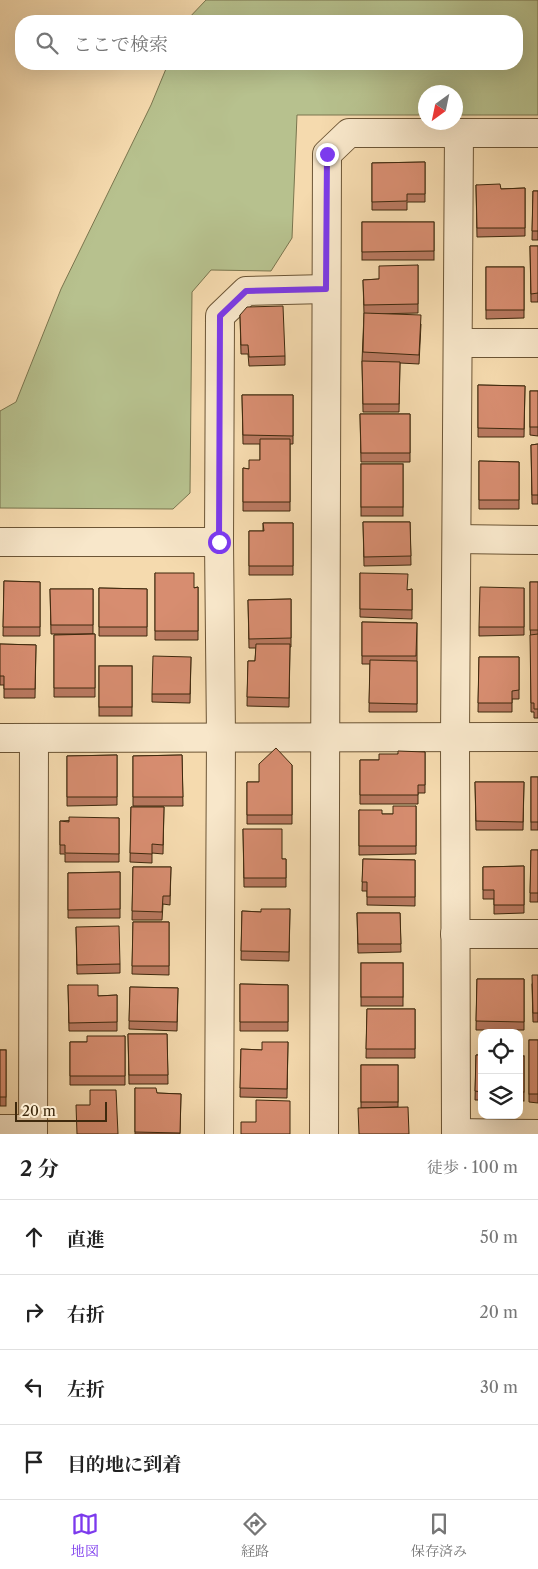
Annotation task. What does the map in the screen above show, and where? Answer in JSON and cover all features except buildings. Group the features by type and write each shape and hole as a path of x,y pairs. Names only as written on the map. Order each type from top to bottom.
{"street":[{"path":"324,1134 327,154 349,133 538,133"},
{"path":"459,133 455,737 456,1134 538,1134"},
{"path":"219,1134 220,316 246,291 326,289"},
{"path":"458,343 538,343"},
{"path":"457,539 538,540"},
{"path":"0,542 219,542"},
{"path":"0,738 538,737"},
{"path":"0,1129 33,1132 34,738"},
{"path":"455,934 538,934"}],"green space":[{"path":"206,0 538,0 538,115 463,115 463,85 418,85 418,115 297,115 292,238 271,271 211,270 192,292 190,493 173,509 0,508 0,411 16,402 61,289 151,105 166,70 523,70 523,15 192,15"}],"route":[{"path":"219,542 220,316 246,291 326,289 327,154"}]}
